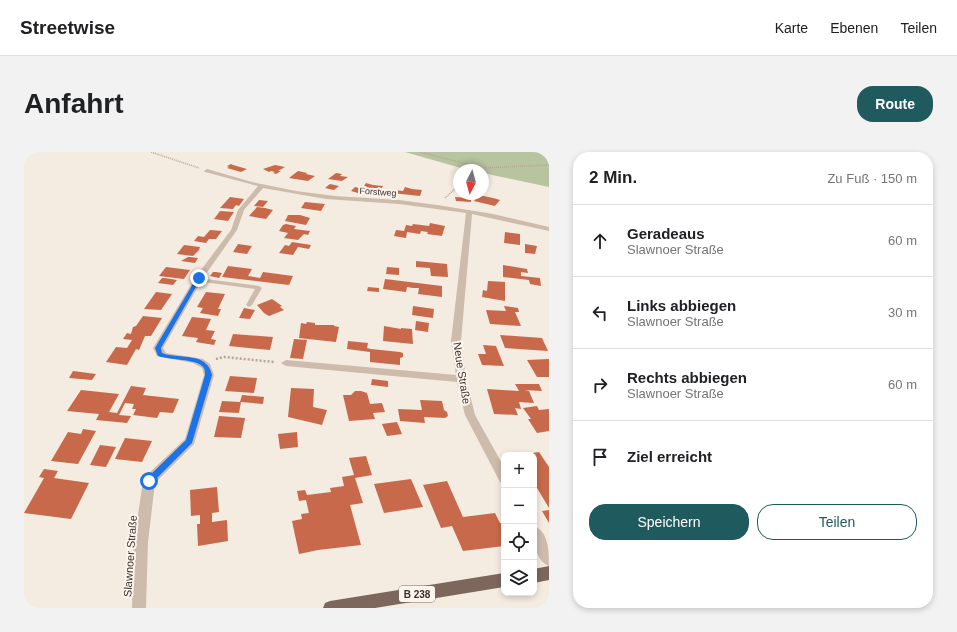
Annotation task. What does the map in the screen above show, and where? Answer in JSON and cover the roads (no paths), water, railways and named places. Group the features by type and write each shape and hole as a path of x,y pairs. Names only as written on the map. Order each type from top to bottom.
{"main road":[{"path":"537,575 549,573"},
{"name":"B 238","path":"330,608 501,580"}],"street":[{"name":"Forstweg","path":"207,171 261,186 325,196 440,207 549,229"},
{"path":"198,280 234,230 241,210 261,186"},
{"name":"Neue Straße","path":"470,212 456,341 461,378 470,416 501,473"},
{"name":"Slawnoer Straße","path":"139,608 141,542 149,481 190,441 209,375 207,367 197,360 167,357 160,354 158,348 198,280"},
{"path":"286,363 461,378"},
{"path":"537,537 549,559"}],"lane":[{"path":"198,280 259,288 250,305"}]}
